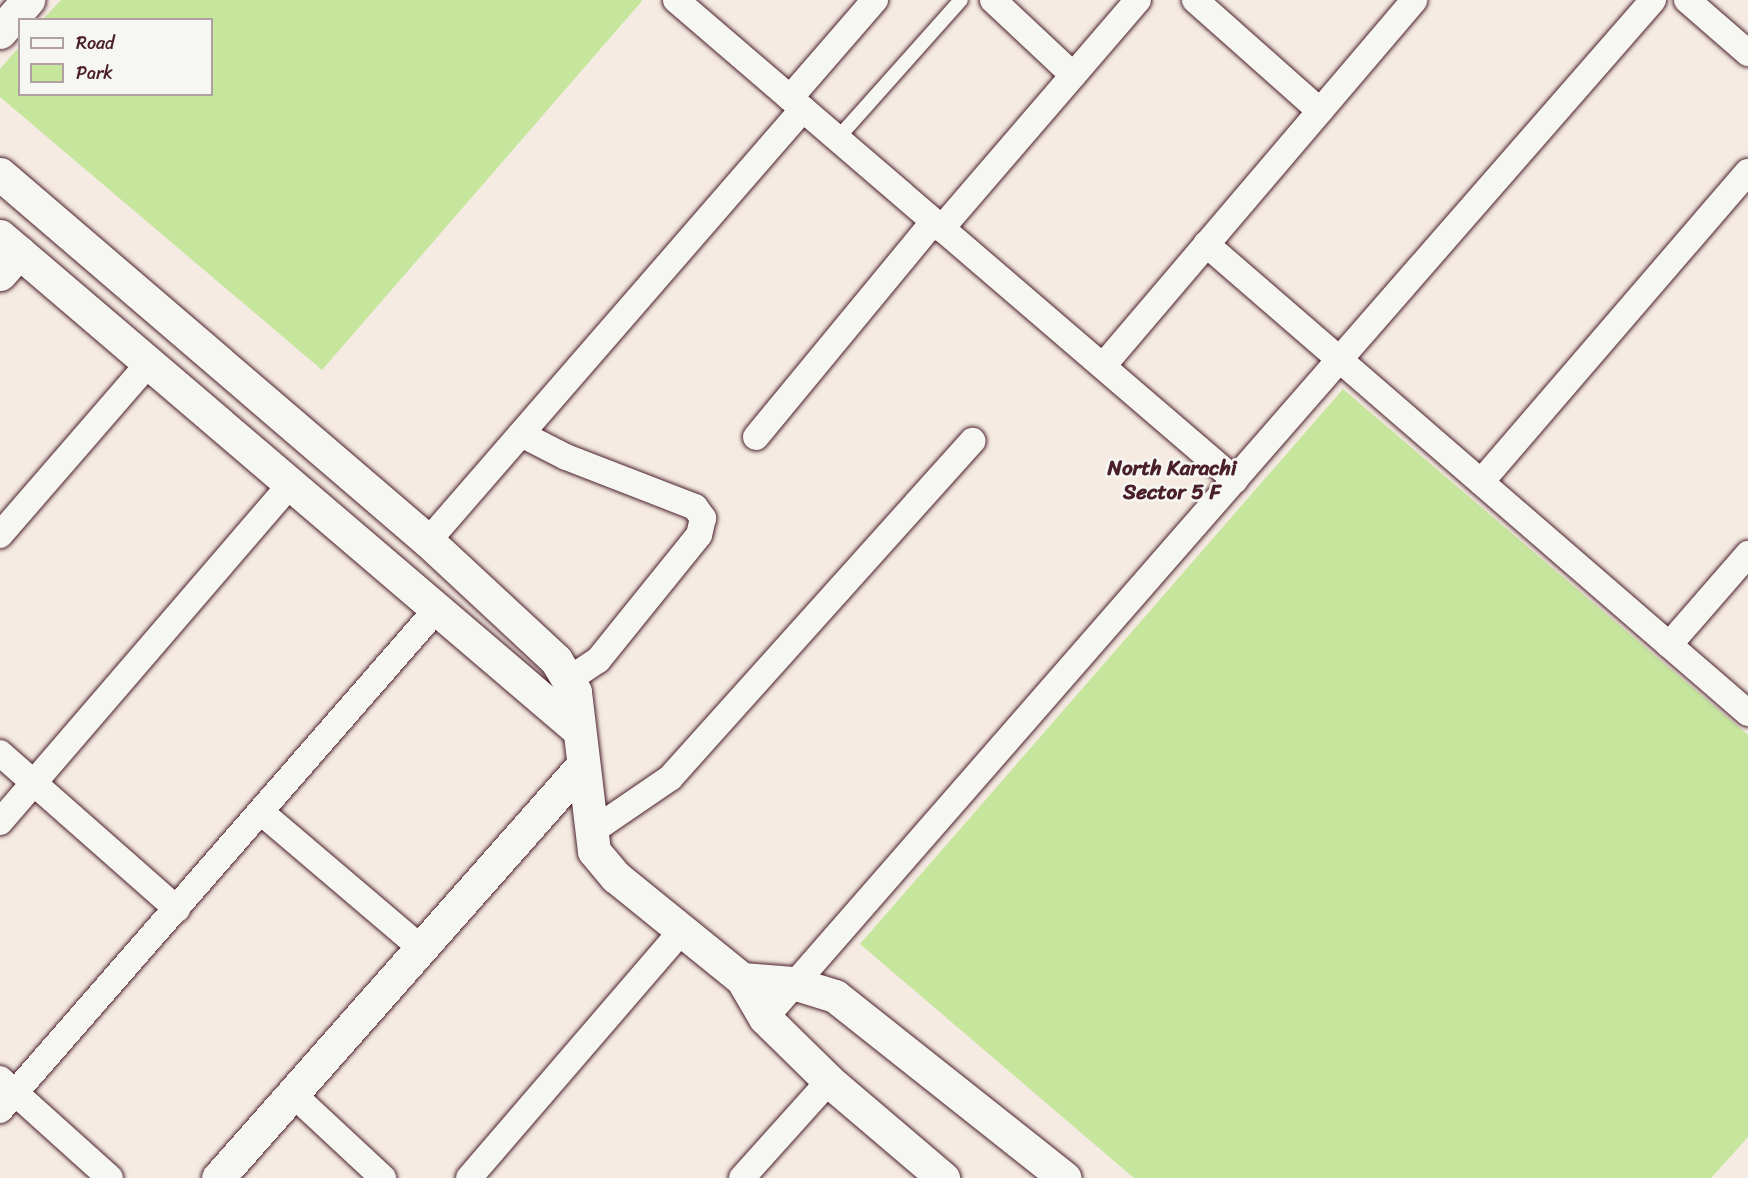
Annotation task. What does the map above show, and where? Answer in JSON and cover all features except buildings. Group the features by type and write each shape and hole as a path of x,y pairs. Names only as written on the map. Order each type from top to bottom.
{"street":[{"path":"0,32 28,0"},
{"path":"676,0 1235,480"},
{"path":"428,541 521,434 797,104 875,0"},
{"path":"993,0 1073,75"},
{"path":"756,437 937,225 1138,0"},
{"path":"1195,0 1320,111"},
{"path":"1103,366 1414,0"},
{"path":"765,1018 793,983 1653,0"},
{"path":"1687,0 1748,53"},
{"path":"1481,482 1748,172"},
{"path":"0,174 428,541 548,652 575,692 576,728 594,850 616,877 742,979 765,1018 829,1081 943,1178"},
{"path":"1206,244 1748,713"},
{"path":"6,254 148,363 292,483 436,610 576,728"},
{"path":"0,536 148,363"},
{"path":"521,434 566,457 695,507 703,518 699,535 598,660 568,680"},
{"path":"591,831 670,778 972,441"},
{"path":"0,822 292,483"},
{"path":"1669,645 1748,554"},
{"path":"110,1178 5,1094 177,909 436,610"},
{"path":"0,753 177,909"},
{"path":"219,1178 582,766"},
{"path":"261,812 422,949"},
{"path":"469,1178 682,930"},
{"path":"742,979 793,983 835,996 1065,1178"},
{"path":"742,1178 829,1081"},
{"path":"294,1095 383,1178"}],"lane":[{"path":"837,139 961,0"}],"green space":[{"path":"61,0 642,1 322,370 0,97 0,69 18,48 18,96 213,96 213,18 44,18"},
{"path":"1343,389 1748,735 1748,1137 1711,1178 1134,1178 860,944"}],"district":[{"name":"North Karachi Sector 5 F","path":"1172,480"}]}
